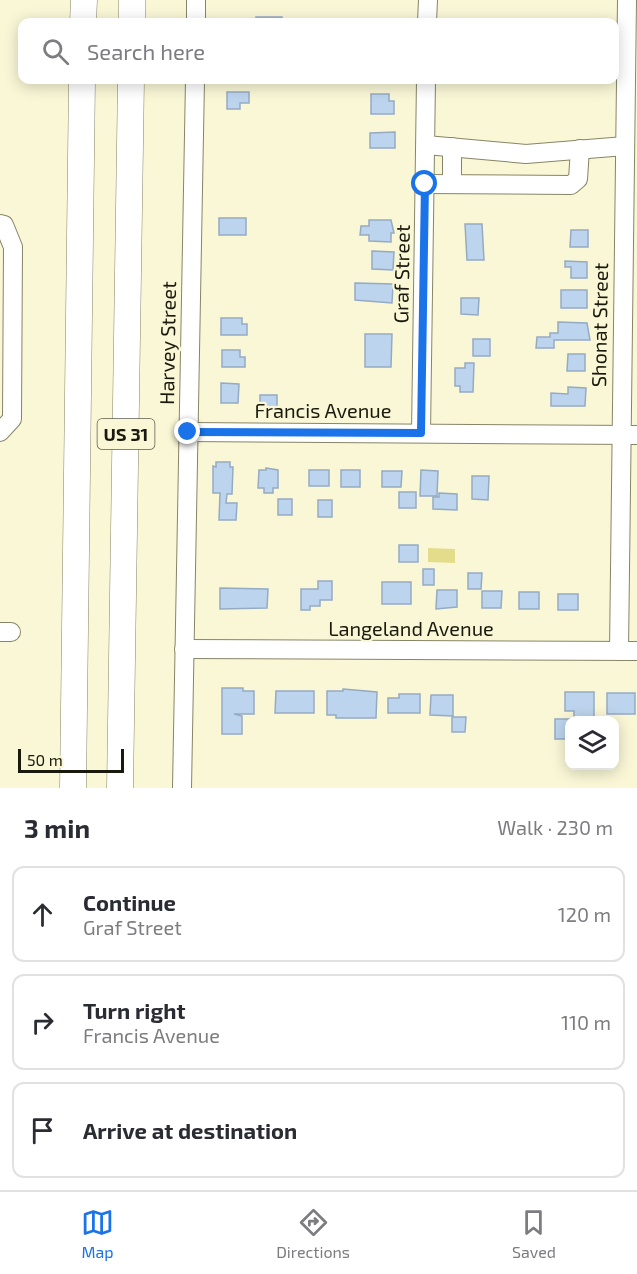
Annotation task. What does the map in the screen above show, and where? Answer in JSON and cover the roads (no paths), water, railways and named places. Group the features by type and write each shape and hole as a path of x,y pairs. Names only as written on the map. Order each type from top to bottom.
{"highway":[{"path":"83,18 84,0"},
{"path":"132,0 132,18"},
{"name":"US 31","path":"73,788 82,84"},
{"name":"US 31","path":"120,788 131,84"}],"street":[{"path":"196,0 196,18"},
{"path":"427,18 428,0"},
{"name":"Shonat Street","path":"627,0 625,146 629,435 628,651"},
{"name":"Harvey Street","path":"182,788 195,84"},
{"name":"Graf Street","path":"421,433 426,84"},
{"path":"426,146 526,153 625,146"},
{"path":"452,147 452,184"},
{"path":"425,184 571,185 578,179 580,149"},
{"path":"2,225 13,247 12,419 4,428"},
{"name":"Francis Avenue","path":"188,432 629,435"},
{"name":"Langeland Avenue","path":"184,650 628,651"}]}
